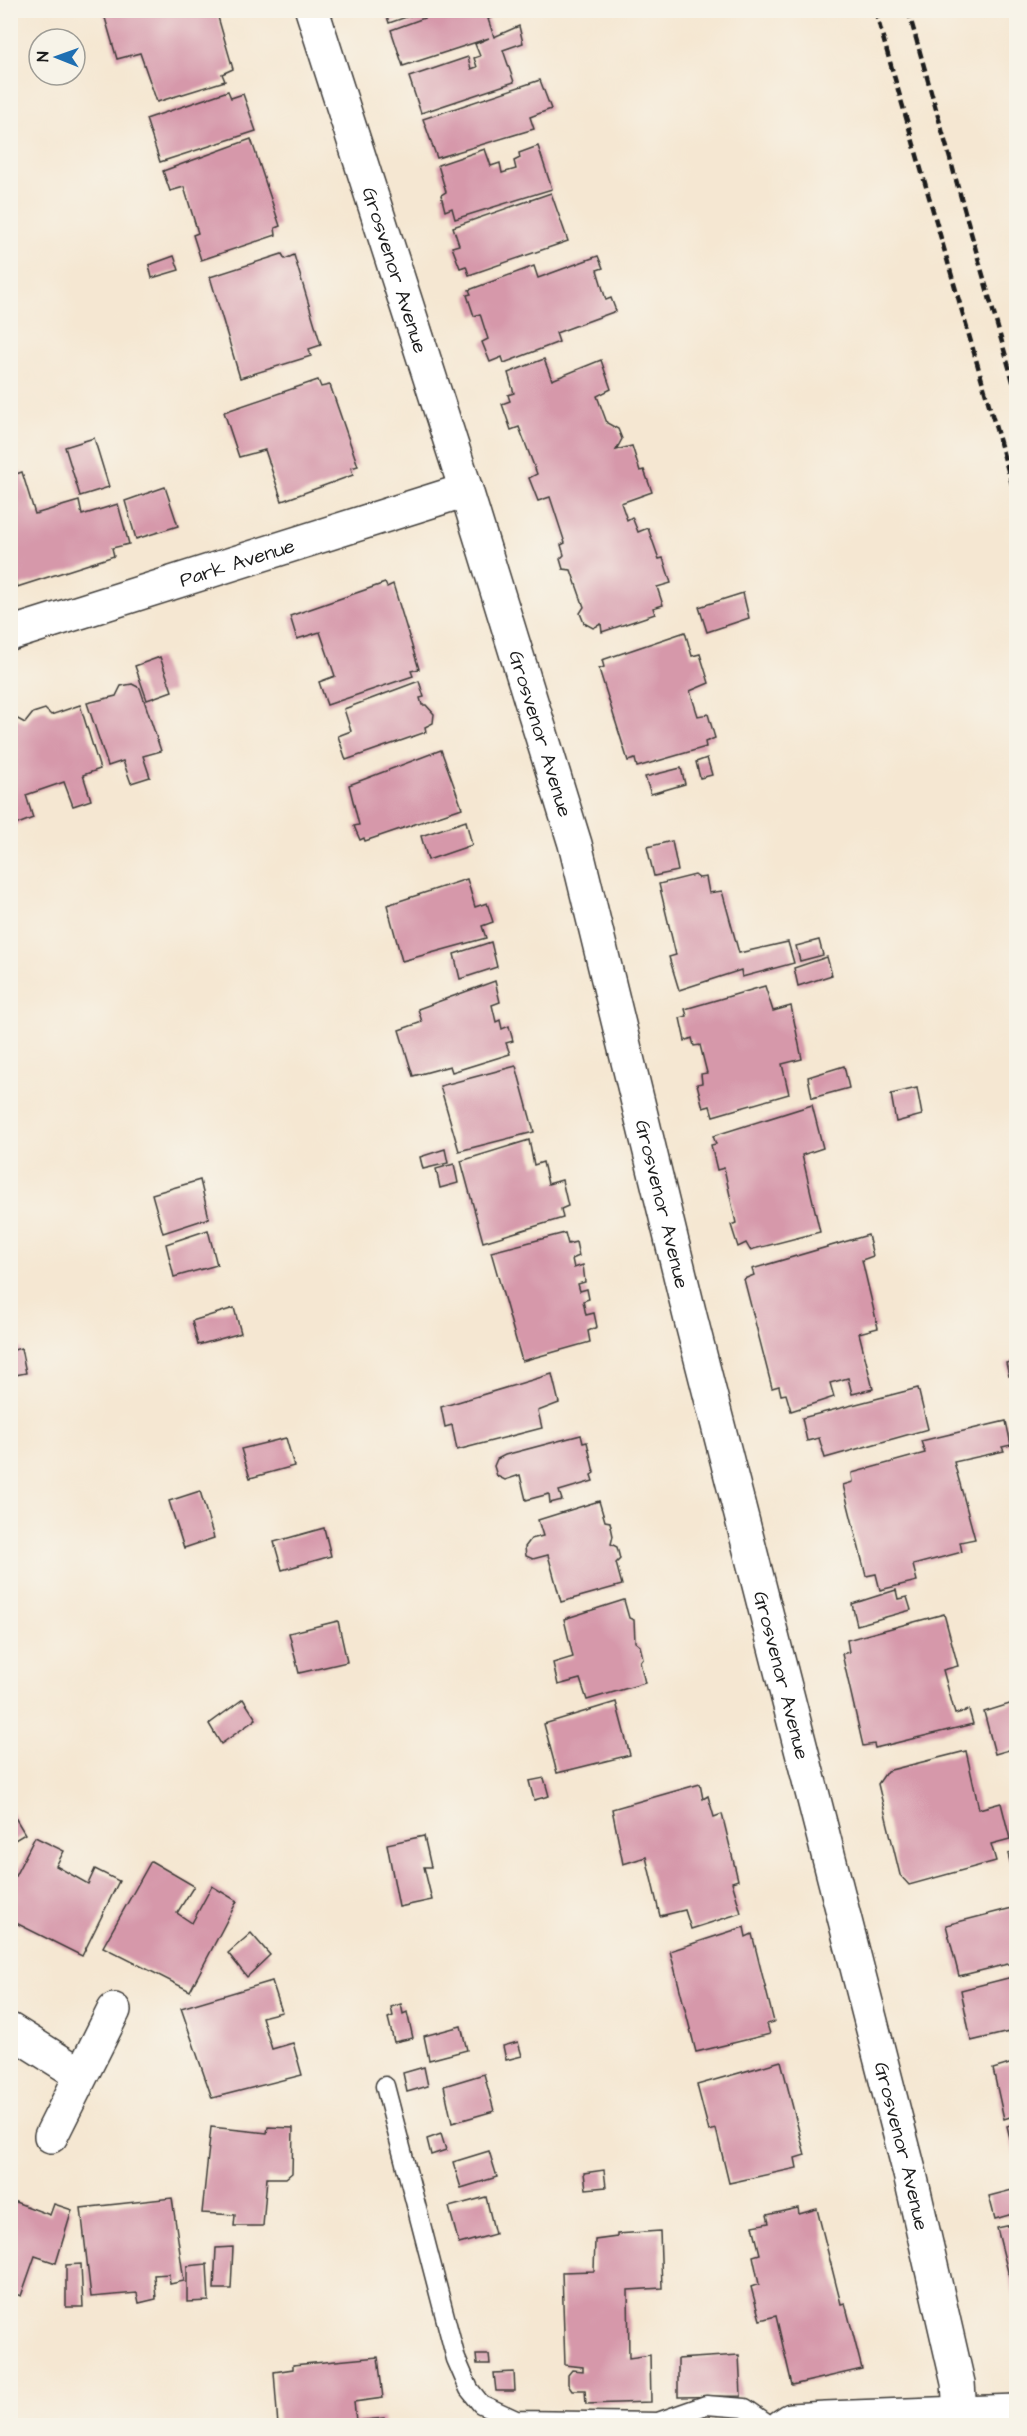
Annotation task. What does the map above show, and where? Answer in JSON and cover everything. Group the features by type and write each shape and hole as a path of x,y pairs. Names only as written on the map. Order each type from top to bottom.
{"street":[{"name":"Grosvenor Avenue","path":"312,10 466,490 575,844 690,1316 910,2174 958,2383 960,2412"},
{"name":"Park Avenue","path":"10,634 466,490"},
{"path":"51,2136 114,2010"},
{"path":"10,2030 80,2074"},
{"path":"782,2426 791,2420 1017,2411"}],"lane":[{"path":"385,2086 456,2359 469,2389 481,2404 516,2420 658,2422 706,2405 745,2408 771,2426"}],"building":[{"path":"216,10 233,69 222,74 225,81 157,102 140,53 117,59 103,11"},
{"path":"385,10 424,10 424,11 389,23"},
{"path":"446,10 491,10 493,17 488,19 494,37 519,26 523,43 503,50 514,82 421,113 409,77 468,57 471,69 477,67 474,58 480,56 475,44 489,38 403,66 391,30"},
{"path":"540,80 551,109 530,117 534,129 437,158 423,119"},
{"path":"228,91 231,98 243,94 256,131 160,162 146,119"},
{"path":"251,139 280,226 275,228 276,235 201,260 193,235 198,233 184,187 170,191 163,171"},
{"path":"538,146 552,189 455,219 452,208 445,211 441,195 446,192 438,165 485,149 491,166 500,163 502,173 516,169 514,161 520,158 519,153"},
{"path":"551,193 568,241 469,275 466,266 460,268 452,247 459,245 453,227"},
{"path":"282,254 285,259 294,255 321,345 309,349 311,356 240,378 210,277"},
{"path":"174,256 179,270 152,278 149,265"},
{"path":"598,256 603,268 597,270 606,300 611,298 616,311 556,333 559,342 504,363 502,357 490,362 482,342 488,339 480,314 474,316 467,295 471,294 469,290 534,266 538,278"},
{"path":"544,359 552,380 601,360 611,389 597,396 607,423 618,429 622,439 616,450 632,446 640,471 644,470 652,492 621,503 627,520 632,517 638,532 648,528 659,559 663,558 671,583 657,587 663,605 653,608 655,614 602,632 601,624 593,628 584,623 580,613 584,607 571,570 563,569 560,559 564,555 561,545 565,543 550,497 538,501 529,478 537,474 519,427 511,430 502,404 510,401 508,395 514,393 508,373"},
{"path":"318,380 321,387 330,385 358,466 351,468 353,475 282,501 265,450 239,457 224,412"},
{"path":"94,438 109,487 80,496 65,447"},
{"path":"22,472 35,514 79,501 82,515 118,504 129,544 112,548 114,556 17,587 10,566 10,476"},
{"path":"165,487 178,526 136,539 125,501"},
{"path":"385,583 387,587 393,584 419,669 411,671 413,676 327,705 319,682 335,676 320,632 297,639 290,616"},
{"path":"743,593 749,618 707,632 699,607"},
{"path":"685,632 692,656 700,654 709,683 690,691 698,716 708,714 715,738 705,742 706,747 637,767 635,759 628,761 599,669 604,667 602,660"},
{"path":"160,657 172,691 147,700 135,666"},
{"path":"419,681 424,697 420,698 422,705 426,705 434,714 433,723 425,727 426,732 346,760 338,736 351,731 344,709"},
{"path":"132,684 140,688 161,751 143,756 150,777 131,783 123,761 108,766 87,703 116,696 121,686"},
{"path":"80,705 100,769 83,775 91,800 73,806 64,782 26,795 33,818 13,826 10,720 16,718 25,723 33,713 45,709 51,715"},
{"path":"441,750 462,808 365,841 364,838 360,840 354,826 359,825 349,785"},
{"path":"707,758 712,775 700,778 696,762"},
{"path":"681,768 685,784 651,794 645,777"},
{"path":"466,821 472,845 428,860 421,836"},
{"path":"672,841 678,871 654,876 647,847"},
{"path":"695,875 699,878 706,877 709,893 722,891 739,953 788,942 794,963 742,977 741,970 679,990 669,957 676,955 659,884"},
{"path":"467,879 475,907 487,903 493,922 482,926 486,938 402,961 387,905"},
{"path":"819,940 823,955 800,961 796,946"},
{"path":"491,942 497,967 460,979 454,954"},
{"path":"827,957 832,975 798,986 794,968"},
{"path":"495,981 500,1002 492,1005 496,1022 500,1020 502,1029 509,1026 513,1041 506,1043 510,1054 452,1072 450,1066 413,1076 399,1030 422,1022 418,1009"},
{"path":"765,986 773,1011 791,1006 802,1059 782,1064 789,1094 713,1116 710,1106 703,1108 697,1084 702,1083 701,1074 707,1073 700,1045 694,1046 692,1038 685,1041 680,1018 687,1016 685,1009"},
{"path":"516,1066 534,1132 459,1151 440,1086"},
{"path":"844,1066 849,1088 812,1098 808,1077"},
{"path":"917,1088 922,1115 896,1122 891,1094"},
{"path":"812,1105 823,1148 802,1155 820,1232 750,1250 746,1243 738,1247 731,1225 736,1223 724,1168 717,1170 711,1145 716,1144 713,1136"},
{"path":"529,1140 534,1165 543,1162 548,1184 562,1180 568,1206 561,1209 563,1218 483,1242 461,1161"},
{"path":"445,1149 448,1163 423,1169 420,1157"},
{"path":"454,1164 458,1183 440,1188 436,1169"},
{"path":"200,1180 209,1218 163,1233 152,1194"},
{"path":"208,1230 217,1265 174,1277 166,1244"},
{"path":"565,1233 568,1244 576,1242 579,1256 572,1259 574,1268 583,1265 585,1282 578,1284 580,1291 587,1289 589,1299 583,1301 586,1315 594,1313 597,1327 588,1331 590,1342 522,1361 491,1252"},
{"path":"868,1235 873,1256 862,1260 878,1328 859,1333 873,1389 852,1394 848,1378 830,1383 834,1397 791,1411 786,1394 781,1395 779,1386 772,1388 744,1279 754,1275 752,1269"},
{"path":"234,1308 241,1333 198,1345 192,1321"},
{"path":"21,1348 26,1373 10,1376 10,1351"},
{"path":"1016,1360 1016,1374 1009,1376 1006,1363"},
{"path":"552,1374 559,1403 538,1411 542,1428 457,1450 452,1425 445,1427 441,1407"},
{"path":"918,1388 928,1429 825,1458 819,1438 807,1441 802,1418"},
{"path":"1006,1421 1011,1445 1002,1447 1004,1451 954,1462 975,1539 960,1542 962,1552 913,1565 917,1581 880,1590 876,1574 866,1576 843,1485 853,1482 852,1473 925,1453 921,1441"},
{"path":"581,1435 583,1443 587,1442 594,1473 591,1475 593,1481 559,1491 562,1500 550,1503 549,1494 526,1500 520,1475 505,1480 497,1476 494,1466 497,1459 505,1455"},
{"path":"286,1438 294,1466 250,1478 241,1449"},
{"path":"200,1491 214,1538 184,1548 169,1501"},
{"path":"599,1501 605,1521 610,1522 613,1536 611,1544 617,1547 620,1559 616,1563 622,1585 561,1602 548,1555 533,1559 526,1556 525,1547 531,1539 543,1536 538,1520"},
{"path":"324,1528 331,1556 282,1570 274,1542"},
{"path":"896,1590 898,1599 907,1597 911,1610 857,1625 852,1604"},
{"path":"624,1600 629,1618 634,1620 635,1642 640,1646 643,1658 640,1662 645,1683 587,1700 580,1679 558,1685 553,1663 573,1657 564,1619"},
{"path":"944,1614 958,1666 943,1670 955,1714 969,1710 973,1724 875,1748 874,1744 863,1746 842,1654 849,1652 847,1640"},
{"path":"338,1621 347,1662 299,1673 289,1633"},
{"path":"243,1699 256,1719 221,1744 209,1724"},
{"path":"616,1702 630,1755 557,1773 544,1724"},
{"path":"1016,1702 1016,1748 995,1754 984,1712"},
{"path":"966,1751 979,1809 1001,1803 1010,1839 991,1844 996,1861 909,1885 900,1875 878,1784 887,1771"},
{"path":"544,1778 549,1796 534,1800 529,1781"},
{"path":"700,1784 703,1799 708,1796 714,1817 722,1814 738,1880 732,1882 741,1913 691,1929 685,1910 660,1916 646,1857 623,1864 612,1809"},
{"path":"10,1809 25,1834 10,1843"},
{"path":"424,1836 431,1867 424,1867 432,1900 399,1907 387,1844"},
{"path":"35,1837 64,1851 56,1866 88,1884 95,1869 119,1881 82,1956 10,1920 10,1886"},
{"path":"1016,1852 1016,1883 1008,1854"},
{"path":"151,1861 194,1886 177,1913 192,1923 212,1886 237,1901 190,1991 103,1947"},
{"path":"1016,1907 1016,1962 959,1976 946,1925"},
{"path":"744,1927 746,1937 752,1934 774,2022 767,2024 770,2034 696,2052 670,1951"},
{"path":"251,1933 270,1955 247,1977 228,1953"},
{"path":"1016,1976 1016,2045 1012,2046 1009,2032 971,2041 961,1990"},
{"path":"272,1981 282,2012 262,2017 272,2049 293,2043 302,2075 212,2098 181,2008"},
{"path":"401,2004 403,2014 407,2012 413,2038 394,2042 388,2018 393,2016 391,2007"},
{"path":"461,2026 467,2050 429,2060 424,2036"},
{"path":"518,2042 522,2056 506,2060 503,2046"},
{"path":"781,2061 805,2155 795,2158 797,2168 729,2183 716,2129 709,2131 697,2085"},
{"path":"1016,2062 1016,2115 1004,2119 993,2069"},
{"path":"424,2067 428,2086 407,2092 403,2073"},
{"path":"484,2074 494,2111 452,2123 444,2086"},
{"path":"1016,2123 1016,2162 1007,2126"},
{"path":"211,2127 267,2133 268,2127 293,2128 292,2173 286,2178 267,2178 263,2226 234,2226 235,2215 202,2213"},
{"path":"441,2134 446,2150 431,2155 427,2139"},
{"path":"489,2151 497,2177 461,2188 453,2162"},
{"path":"604,2170 606,2187 586,2189 584,2173"},
{"path":"1016,2189 1016,2213 995,2219 989,2196"},
{"path":"486,2197 495,2234 459,2244 449,2207"},
{"path":"172,2198 184,2281 170,2284 169,2274 154,2275 156,2299 139,2303 137,2293 91,2297 81,2208"},
{"path":"10,2200 50,2215 54,2204 72,2210 56,2263 35,2256 21,2296 10,2292"},
{"path":"798,2208 799,2214 817,2209 841,2304 845,2303 862,2369 792,2385 776,2316 760,2320 751,2287 759,2284 753,2256 760,2254 753,2226 769,2223 767,2215"},
{"path":"1016,2224 1016,2304 997,2228"},
{"path":"660,2231 662,2288 628,2290 629,2358 650,2355 651,2402 586,2404 585,2390 572,2390 568,2384 568,2375 572,2370 583,2371 583,2367 565,2365 562,2272 594,2271 595,2240 617,2237 617,2234"},
{"path":"233,2247 231,2289 214,2289 216,2248"},
{"path":"81,2264 83,2307 66,2307 66,2265"},
{"path":"207,2264 209,2301 187,2302 187,2266"},
{"path":"476,2355 489,2355 490,2364 477,2364"},
{"path":"739,2355 741,2396 678,2397 678,2359"},
{"path":"378,2357 383,2398 354,2402 356,2421 384,2418 385,2426 278,2426 274,2372 293,2369 293,2365"},
{"path":"514,2372 515,2391 496,2391 494,2373"}],"railway":[{"path":"875,10 1016,498"},
{"path":"908,10 1016,392"}]}
